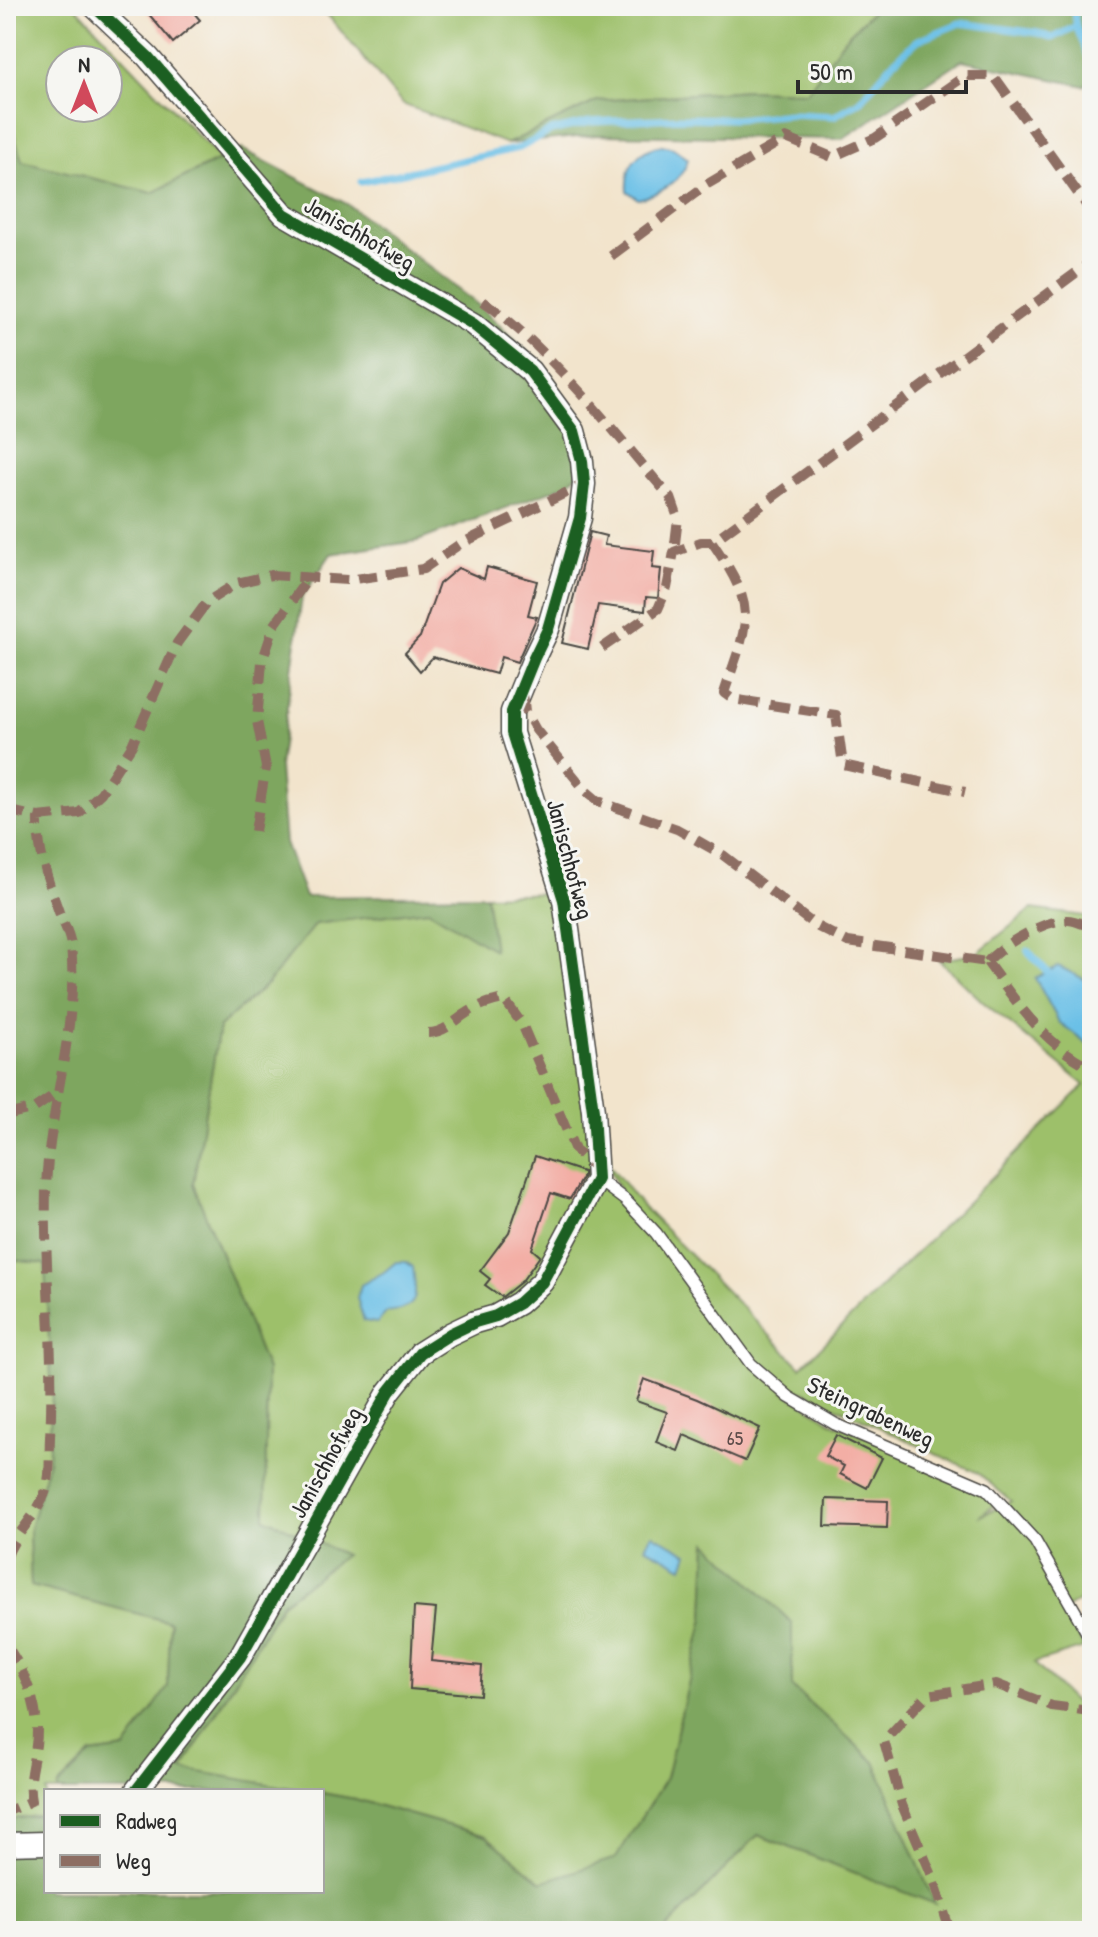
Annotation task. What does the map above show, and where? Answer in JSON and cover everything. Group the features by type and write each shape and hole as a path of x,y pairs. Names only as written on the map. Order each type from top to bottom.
{"street":[{"name":"Janischhofweg","path":"94,6 147,56 284,214 473,324 530,371 574,431 584,484 580,518 548,629 512,712 512,733 564,900 590,1081 597,1179 542,1282 519,1303 496,1316 463,1328 420,1353 389,1392 240,1657 138,1789"},
{"path":"6,1844 44,1843"}],"lane":[{"name":"Steingrabenweg","path":"597,1179 625,1200 656,1233 751,1364 789,1397 835,1424 987,1489 1035,1541 1092,1641"}],"green space":[{"path":"6,6 75,6 111,44 44,44 44,124 124,124 124,58 220,159 152,193 22,161 6,111"},
{"path":"320,6 878,6 845,38 807,92 747,90 597,101 507,144 402,104"},
{"path":"878,6 1092,6 1092,80 1084,86 962,60 842,139 598,135 507,144 597,101 747,90 807,92 845,38"},
{"path":"6,107 22,161 152,193 242,149 347,204 478,305 551,375 593,460 566,485 418,541 331,554 302,597 279,767 285,843 305,897 486,895 494,950 428,910 315,924 268,983 219,1027 193,1184 267,1370 265,1518 345,1555 282,1603 182,1769 297,1789 57,1789 91,1754 125,1749 168,1687 170,1622 31,1586 29,1532 48,1463 52,1396 45,1264 6,1259"},
{"path":"554,893 597,1178 624,1198 602,1155 640,1204 801,1367 1085,1085 983,1002 939,960 976,954 1032,909 1092,917 1092,1592 1063,1611 1084,1648 1034,1663 1092,1720 1092,1931 664,1931 758,1835 934,1903 875,1762 792,1687 792,1623 707,1543 704,1618 666,1778 617,1858 542,1882 486,1836 355,1799 324,1793 324,1789 296,1789 182,1770 282,1603 265,1519 267,1370 193,1184 219,1027 268,983 315,924 428,910 493,949 486,895","holes":["802,1391 978,1473 1011,1501 979,1517 999,1501 905,1451 835,1424 785,1392"]},
{"path":"6,1259 45,1264 52,1396 48,1463 29,1532 31,1586 170,1622 168,1687 125,1749 91,1754 57,1789 44,1789 44,1815 6,1820"},
{"path":"707,1542 792,1623 792,1687 875,1762 935,1904 758,1835 664,1931 6,1931 6,1820 44,1815 44,1893 324,1893 324,1793 355,1799 486,1836 542,1882 616,1858 666,1778 704,1618"}],"water":[{"path":"662,145 673,148 688,159 685,167 669,185 638,199 627,191 628,174 634,160 653,147"},
{"path":"1058,966 1092,983 1092,1047 1059,1022 1035,978"},
{"path":"396,1262 406,1262 413,1267 414,1299 406,1308 387,1312 377,1323 364,1321 357,1298 361,1285"},
{"path":"652,1534 688,1553 683,1567 645,1547"}],"building":[{"path":"142,6 188,6 200,20 173,43"},
{"path":"590,532 606,536 604,545 654,551 652,568 661,569 658,598 646,597 645,611 598,605 588,649 562,643"},
{"path":"487,567 537,581 528,615 537,617 517,662 501,657 496,674 433,657 420,671 405,653 420,637 439,584 458,568 484,579"},
{"path":"535,1156 583,1172 583,1176 570,1199 551,1193 532,1249 540,1256 522,1281 502,1297 485,1285 490,1279 480,1271 509,1232"},
{"path":"644,1379 760,1428 745,1461 684,1435 678,1451 656,1442 667,1412 636,1401"},
{"path":"836,1435 882,1458 867,1488 840,1474 844,1466 825,1456"},
{"path":"826,1499 888,1501 887,1528 825,1526"},
{"path":"414,1607 436,1609 431,1661 482,1666 480,1695 410,1689"}],"waterway":[{"path":"1073,6 1076,26 1092,65"},
{"path":"361,182 520,148 551,131 590,122 735,119 792,114 834,116 859,102 895,60 918,40 960,23 1038,33 1053,38 1076,26"},
{"path":"1028,951 1053,978"}],"marked path":[{"path":"611,256 706,185 786,138 832,157 875,138 965,76 994,76 1092,213"},
{"path":"602,648 658,609 667,588 674,552 701,542 712,542 1092,261"},
{"path":"483,301 534,343 558,368 671,498 678,518 674,552"},
{"path":"6,810 38,817 79,813 101,793 132,745 177,643 207,602 237,583 271,575 348,580 423,569 460,544 584,484"},
{"path":"712,542 737,584 745,616 744,631 724,693 732,699 836,715 843,765 965,792"},
{"path":"255,831 266,767 257,721 262,662 274,626 309,577"},
{"path":"523,693 525,711 536,730 585,790 598,801 677,829 723,855 816,926 848,942 987,962"},
{"path":"6,1559 44,1496 49,1474 51,1375 46,1188 52,1127 71,1007 70,942 44,865 38,817"},
{"path":"987,962 1013,941 1047,924 1070,920 1092,928"},
{"path":"987,962 1045,1034 1074,1058 1092,1066"},
{"path":"428,1033 444,1029 480,1006 504,999 522,1024 575,1150 596,1169"},
{"path":"6,1115 35,1108 58,1092"},
{"path":"6,1645 20,1667 30,1692 37,1732 30,1780 31,1801 6,1812"},
{"path":"950,1931 934,1880 902,1805 884,1741 927,1695 996,1684 1052,1706 1092,1709"}],"cycle path":[{"path":"94,6 147,56 284,214 473,324 530,371 574,431 584,484 580,518 548,629 512,712 512,733 564,900 593,1111 597,1179 542,1282 519,1303 496,1316 450,1334 420,1353 389,1392 240,1657 138,1789"}]}
